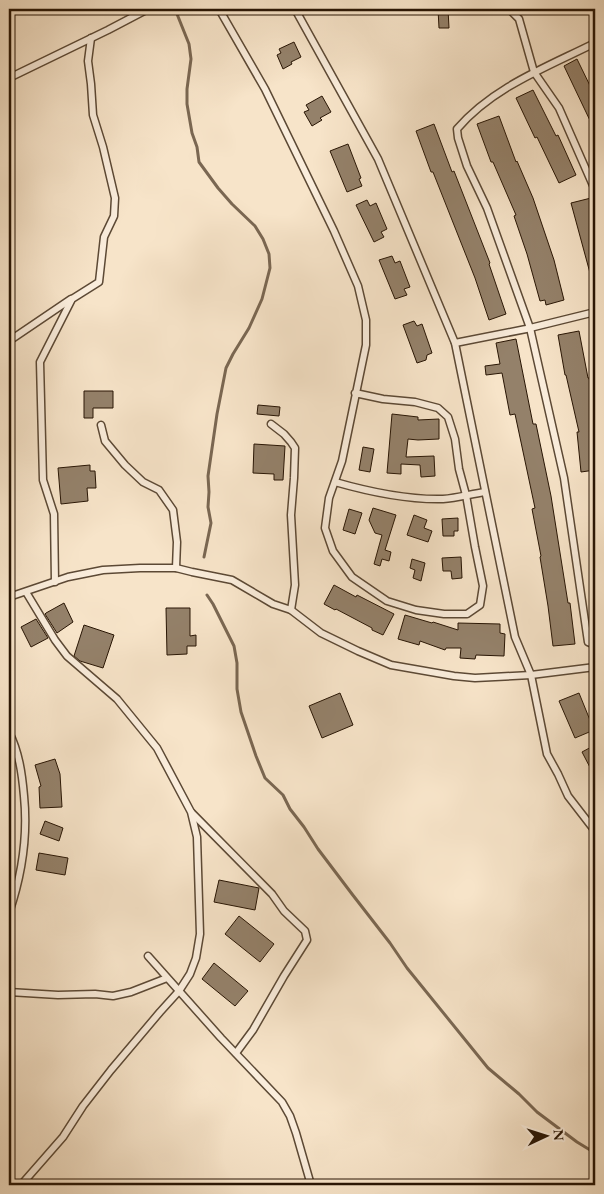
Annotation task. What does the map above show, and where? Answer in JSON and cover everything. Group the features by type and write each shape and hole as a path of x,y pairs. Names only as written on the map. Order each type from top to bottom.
{"lane":[{"path":"9,78 148,9"},
{"path":"219,9 264,89 334,231 358,286 366,320 366,345 355,393 342,461 329,498 325,528 333,551 352,577 387,601 416,610 444,614 467,614 480,605 483,586 466,495 459,469 455,439 448,417 438,408 415,402 383,399 355,393"},
{"path":"296,9 378,159 455,342 515,637 531,675 547,754 568,796 595,831"},
{"path":"509,9 519,19 534,72 559,108 595,190"},
{"path":"9,341 100,282 104,236 114,216 115,198 93,115 88,61 91,38"},
{"path":"595,43 534,72 502,90 469,115 457,128 458,138 467,166 487,208 530,328 564,478 588,642 595,645"},
{"path":"55,582 54,514 43,480 40,362 72,299"},
{"path":"455,342 530,328 595,312"},
{"path":"271,424 284,434 295,448 291,515 295,585 291,610"},
{"path":"101,425 105,440 124,465 143,482 159,490 173,510 177,542 176,568"},
{"path":"335,482 398,497 444,499 485,492"},
{"path":"9,597 68,577 103,570 176,568 232,580 273,604 291,610 321,632 391,665 475,678 531,675 595,667"},
{"path":"21,1185 62,1137 111,1070 179,991 190,974 196,958 200,934 197,838 191,812 157,748 116,700 67,656 26,592"},
{"path":"9,732 15,745 22,774 26,810 26,834 20,872 9,913"},
{"path":"191,812 272,894 284,911 305,932 307,940 253,1030 236,1053"},
{"path":"148,956 282,1102 290,1116 296,1133 311,1185"},
{"path":"9,992 112,996 131,992 167,978"}],"building":[{"path":"438,9 448,9 449,28 439,28"},
{"path":"294,42 301,57 283,69 277,55 281,53 279,49"},
{"path":"577,59 595,96 595,131 564,66"},
{"path":"533,90 556,136 558,135 576,175 559,183 516,98"},
{"path":"322,96 331,112 320,118 322,120 312,126 304,112 309,110 306,105"},
{"path":"499,116 516,162 533,198 554,260 564,300 546,305 545,300 540,301 514,216 516,215 493,162 491,162 477,124"},
{"path":"434,124 490,263 506,314 489,320 475,278 416,131"},
{"path":"348,144 361,178 359,179 362,186 347,192 330,151"},
{"path":"591,198 595,216 595,284 593,284 571,203"},
{"path":"367,200 370,206 376,203 387,229 381,232 384,237 374,242 356,205"},
{"path":"392,256 395,263 400,261 410,287 404,289 407,295 395,299 379,260"},
{"path":"414,321 417,326 422,324 432,353 427,355 426,360 417,363 403,325"},
{"path":"579,331 595,406 595,470 581,472 577,432 579,432 565,375 558,335"},
{"path":"516,339 533,424 536,424 551,496 568,603 570,603 575,644 553,646 541,556 532,509 535,508 515,414 510,415 502,373 486,375 485,366 500,364 496,343"},
{"path":"84,391 113,391 113,408 93,408 93,418 84,418"},
{"path":"258,405 280,407 279,416 257,414"},
{"path":"392,414 418,417 418,420 439,419 439,439 408,439 406,457 434,456 435,476 421,477 420,465 401,464 401,474 387,473"},
{"path":"254,444 285,446 283,480 274,480 274,474 253,473"},
{"path":"363,447 374,449 370,472 359,470"},
{"path":"90,465 90,471 95,471 96,488 87,488 88,501 61,504 58,468"},
{"path":"373,508 396,515 385,550 391,552 389,561 382,559 380,566 374,564 382,535 375,533 369,520"},
{"path":"349,509 362,513 355,534 343,530"},
{"path":"414,515 427,520 424,528 432,531 428,542 407,535"},
{"path":"458,518 458,531 454,531 454,536 443,536 442,519"},
{"path":"461,557 462,578 452,579 451,571 443,571 442,558"},
{"path":"412,559 425,563 421,581 413,578 415,570 410,568"},
{"path":"334,585 394,614 383,635 324,604"},
{"path":"64,603 73,622 57,633 45,614"},
{"path":"166,608 190,608 190,636 196,635 196,646 187,646 187,654 167,655"},
{"path":"405,615 458,630 458,623 500,624 500,633 505,634 504,656 476,655 475,659 460,658 461,648 446,648 445,650 420,641 419,645 398,639"},
{"path":"36,619 48,638 31,647 21,627"},
{"path":"84,625 114,635 103,668 80,661 74,656"},
{"path":"340,693 353,725 322,738 309,706"},
{"path":"579,693 594,730 575,738 559,701"},
{"path":"595,745 595,777 582,752"},
{"path":"55,759 60,774 62,807 40,808 39,787 41,786 35,765"},
{"path":"45,821 63,828 59,841 40,834"},
{"path":"39,853 68,858 65,875 36,870"},
{"path":"219,880 259,888 255,910 214,902"},
{"path":"239,916 274,944 260,962 225,934"},
{"path":"214,963 248,991 235,1006 202,979"}],"waterway":[{"path":"175,9 189,44 191,59 187,104 199,162 218,188 255,226 269,254 270,268 262,299 249,328 226,368 208,476 208,507 211,523 204,557"},
{"path":"207,595 234,646 237,663 237,689 241,712 265,778 283,795 290,809 318,849 407,968 488,1068 537,1112 595,1153"}]}
